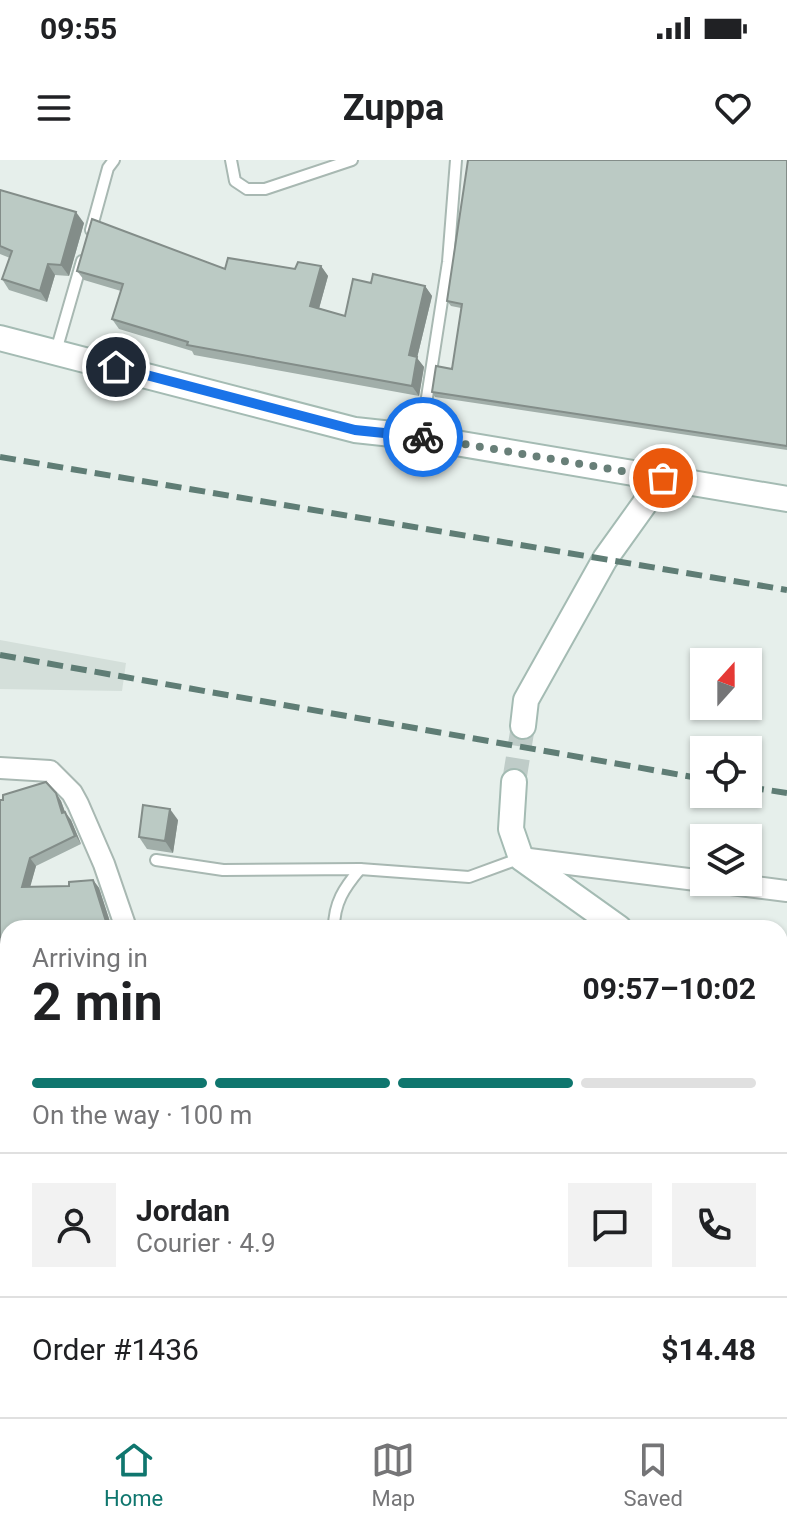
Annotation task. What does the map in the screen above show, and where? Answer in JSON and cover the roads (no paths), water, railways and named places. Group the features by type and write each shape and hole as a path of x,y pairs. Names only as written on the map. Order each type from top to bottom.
{"street":[{"path":"0,338 355,430 420,437 787,499"},
{"path":"523,726 526,700 605,559 663,478"},
{"path":"0,768 50,771 72,793 104,864 123,920"},
{"path":"514,782 511,829 521,858 608,920"},
{"path":"521,858 690,879"},
{"path":"762,888 787,891"}],"lane":[{"path":"56,351 108,168 114,160"},
{"path":"231,160 235,181 247,189 265,189 352,160"},
{"path":"420,437 448,262 456,160"},
{"path":"156,860 223,870 360,869 469,877 521,858"},
{"path":"334,920 341,891 360,869"}],"tunnel":[{"path":"514,782 523,726"}],"railway":[{"path":"0,457 787,590"},
{"path":"0,655 690,777"},
{"path":"762,789 787,793"}]}
